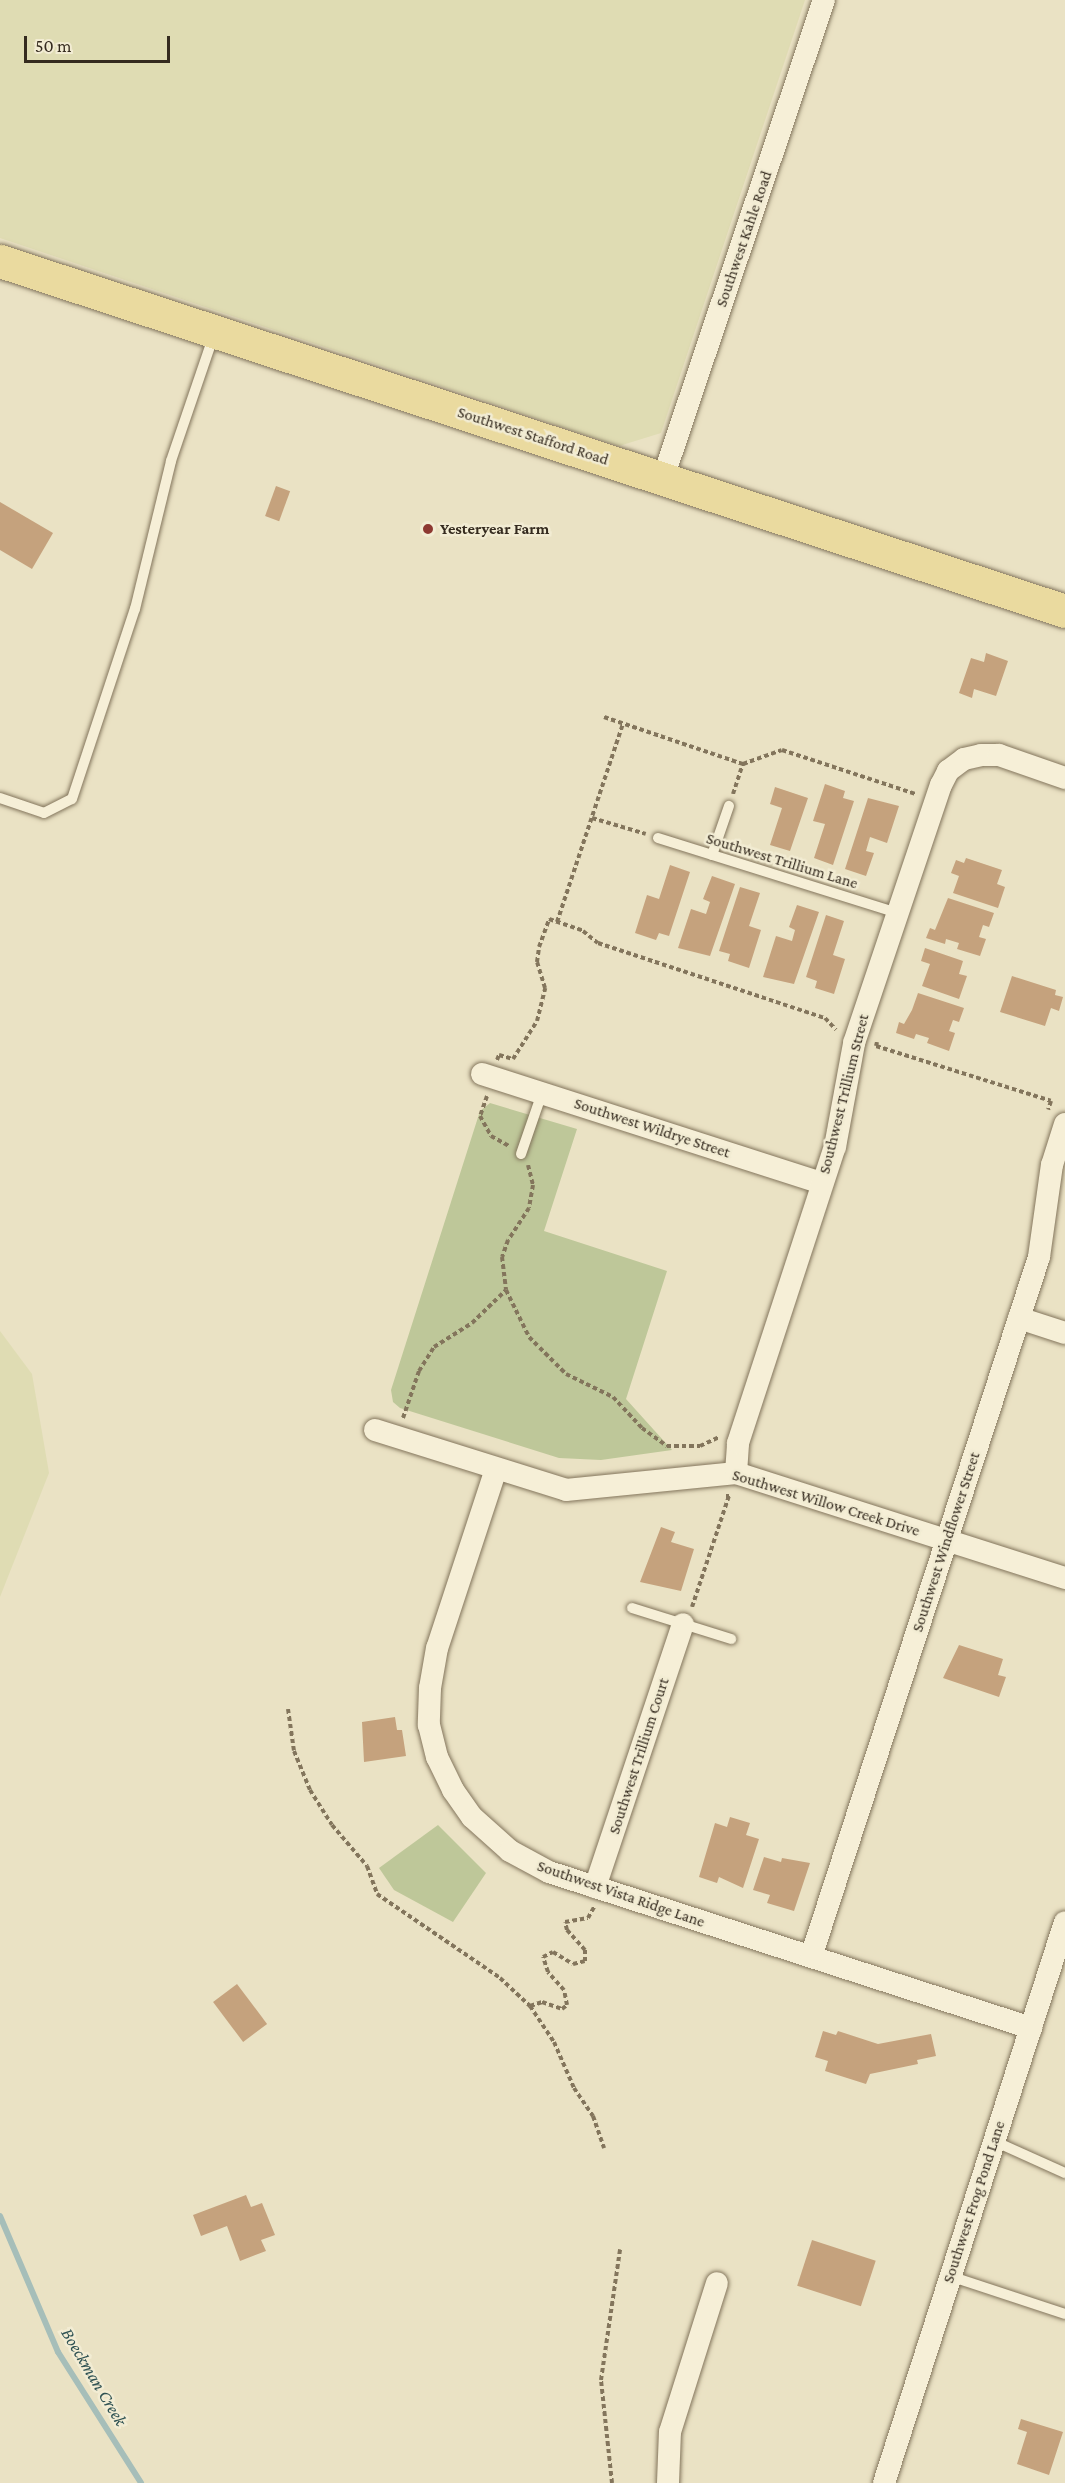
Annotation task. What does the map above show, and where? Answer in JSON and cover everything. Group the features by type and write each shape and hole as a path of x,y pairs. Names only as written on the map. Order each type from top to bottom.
{"main road":[{"name":"Southwest Stafford Road","path":"0,261 1065,611"}],"street":[{"name":"Southwest Kahle Road","path":"663,478 824,0"},
{"name":"Southwest Trillium Street","path":"736,1473 738,1443 834,1147 854,1043 948,771 963,759 999,755 1065,778"},
{"name":"Southwest Wildrye Street","path":"487,1076 822,1183"},
{"name":"Southwest Windflower Street","path":"811,1957 1044,1237 1057,1117"},
{"path":"1019,1318 1065,1333"},
{"name":"Southwest Willow Creek Drive","path":"375,1430 551,1486 583,1491 736,1473 1065,1578"},
{"name":"Southwest Vista Ridge Lane","path":"496,1469 437,1648 430,1688 429,1725 437,1757 453,1790 495,1840 549,1872 599,1897 811,1957 1031,2028"},
{"name":"Southwest Trillium Court","path":"599,1897 684,1625"},
{"name":"Southwest Frog Pond Lane","path":"884,2483 1065,1922"},
{"path":"668,2483 670,2432 717,2283"}],"lane":[{"path":"0,798 44,813 72,799 135,609 171,461 215,332"},
{"path":"712,855 729,806"},
{"name":"Southwest Trillium Lane","path":"658,838 898,913"},
{"path":"521,1154 542,1093"},
{"path":"632,1608 731,1639"},
{"path":"994,2141 1065,2173"},
{"path":"950,2276 1065,2314"}],"path":[{"path":"604,717 743,764 782,750 936,801"},
{"path":"557,921 623,724"},
{"path":"729,806 743,764"},
{"path":"592,818 658,838"},
{"path":"722,1431 719,1437 700,1446 668,1446 642,1428 620,1402 566,1374 539,1350 506,1290 502,1257 532,1197 532,1176 521,1154 491,1136 480,1116 487,1076 499,1055 513,1059 537,1021 545,988 537,962 539,946 549,919 583,931 598,944 825,1018 836,1031 843,1009 863,1014"},
{"path":"879,1038 876,1046 1051,1101 1057,1117"},
{"path":"397,1438 427,1357 443,1340 472,1323 506,1290"},
{"path":"684,1625 729,1496 716,1496"},
{"path":"288,1709 294,1751 310,1790 332,1825 367,1866 377,1894 500,1978 530,2006 554,2042 574,2088 593,2116 604,2148"},
{"path":"530,2006 542,2002 562,2009 567,2005 564,1990 548,1972 543,1957 553,1952 573,1964 585,1962 585,1950 567,1930 566,1922 588,1918 599,1897"},
{"path":"612,2483 601,2380 620,2249"}],"shaded area":[{"path":"0,0 805,0 661,433 619,446 0,238"},
{"path":"0,1331 32,1374 49,1473 0,1597"}],"green space":[{"path":"490,1103 577,1129 544,1231 667,1271 626,1399 672,1450 601,1460 559,1458 400,1408 393,1402 391,1390 480,1111"},
{"path":"438,1825 486,1873 453,1922 394,1890 379,1868"}],"building":[{"path":"276,486 290,491 279,521 265,516"},
{"path":"0,502 53,533 32,569 0,550"},
{"path":"986,653 1008,661 996,696 974,689 972,698 959,693 971,658 984,662"},
{"path":"825,784 845,791 843,798 854,801 833,865 814,858 825,824 813,821"},
{"path":"775,787 808,798 790,851 770,845 782,808 770,804"},
{"path":"868,798 899,806 887,843 870,837 866,851 874,853 866,876 845,869"},
{"path":"966,858 1002,870 997,884 1005,887 998,908 953,893 959,876 951,873 956,860 964,863"},
{"path":"670,865 690,872 669,936 659,933 656,940 635,933 647,895 659,899"},
{"path":"712,876 735,884 710,956 678,948 691,909 706,914 710,902 703,899"},
{"path":"740,887 760,893 749,926 761,930 749,968 728,961 730,954 719,951"},
{"path":"948,898 994,913 989,927 983,925 979,937 986,939 980,956 957,949 959,943 946,939 945,944 926,938 930,928 935,930"},
{"path":"797,905 819,912 794,984 763,977 776,936 792,941 795,930 789,927"},
{"path":"826,915 844,921 833,955 845,959 834,994 815,988 817,981 806,977"},
{"path":"925,948 963,961 959,974 967,976 959,999 922,986 930,964 921,961"},
{"path":"1012,976 1056,990 1055,995 1063,997 1059,1011 1051,1008 1045,1026 1000,1012"},
{"path":"918,993 964,1008 959,1022 953,1020 949,1031 955,1033 949,1051 927,1043 929,1038 916,1034 914,1039 896,1033 899,1022 904,1024 912,1010"},
{"path":"661,1527 675,1532 671,1542 694,1549 681,1591 640,1582"},
{"path":"959,1645 1003,1659 998,1675 1006,1677 999,1697 943,1678"},
{"path":"395,1717 397,1730 402,1730 406,1756 364,1762 362,1722"},
{"path":"730,1817 750,1823 746,1835 759,1839 743,1888 719,1877 717,1883 699,1877 715,1823 727,1827"},
{"path":"764,1857 781,1862 782,1858 810,1863 794,1911 767,1903 770,1895 753,1890"},
{"path":"237,1984 267,2024 243,2042 213,2002"},
{"path":"823,2031 836,2035 838,2031 878,2044 931,2034 936,2056 917,2060 918,2064 870,2074 866,2084 825,2071 828,2061 815,2057"},
{"path":"246,2195 251,2207 262,2203 275,2235 261,2240 266,2251 240,2261 227,2226 201,2236 193,2215"},
{"path":"812,2240 876,2261 861,2306 797,2286"},
{"path":"1021,2419 1063,2432 1049,2475 1017,2464 1027,2432 1018,2429"}],"waterway":[{"name":"Boeckman Creek","path":"0,2216 58,2352 141,2483"}],"place":[{"name":"Yesteryear Farm","path":"428,529"}]}
